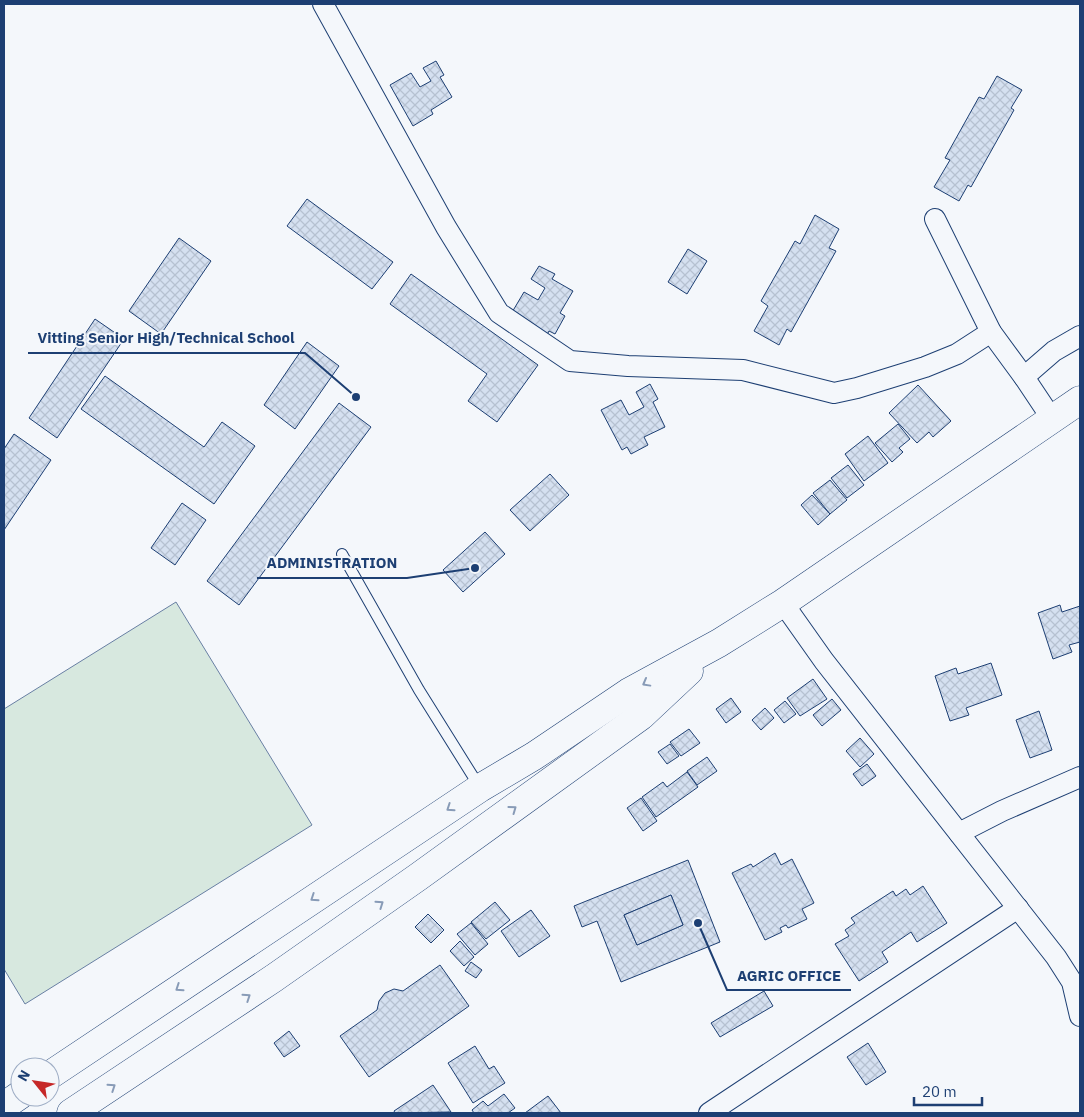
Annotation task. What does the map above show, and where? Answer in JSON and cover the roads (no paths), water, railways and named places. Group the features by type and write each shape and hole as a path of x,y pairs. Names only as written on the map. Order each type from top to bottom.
{"highway":[{"path":"60,1068 480,788 534,756 629,692 719,643 783,603 1080,400"},
{"path":"71,1113 274,978 641,716 719,643"}],"street":[{"path":"323,4 441,218 499,313 570,361 628,366 743,370 834,393 857,388 925,367 957,354 991,332"},
{"path":"935,219 991,332 1052,419"},
{"path":"1024,377 1054,351 1080,336"},
{"path":"783,603 824,661 1076,981 1080,1016"},
{"path":"959,833 1002,811 1080,777"},
{"path":"709,1113 1018,908"}],"lane":[{"path":"342,554 419,690 480,788"}],"place":[{"name":"Vitting Senior High/Technical School","path":"356,397"},
{"name":"ADMINISTRATION","path":"475,568"},
{"name":"AGRIC OFFICE","path":"698,923"}]}
